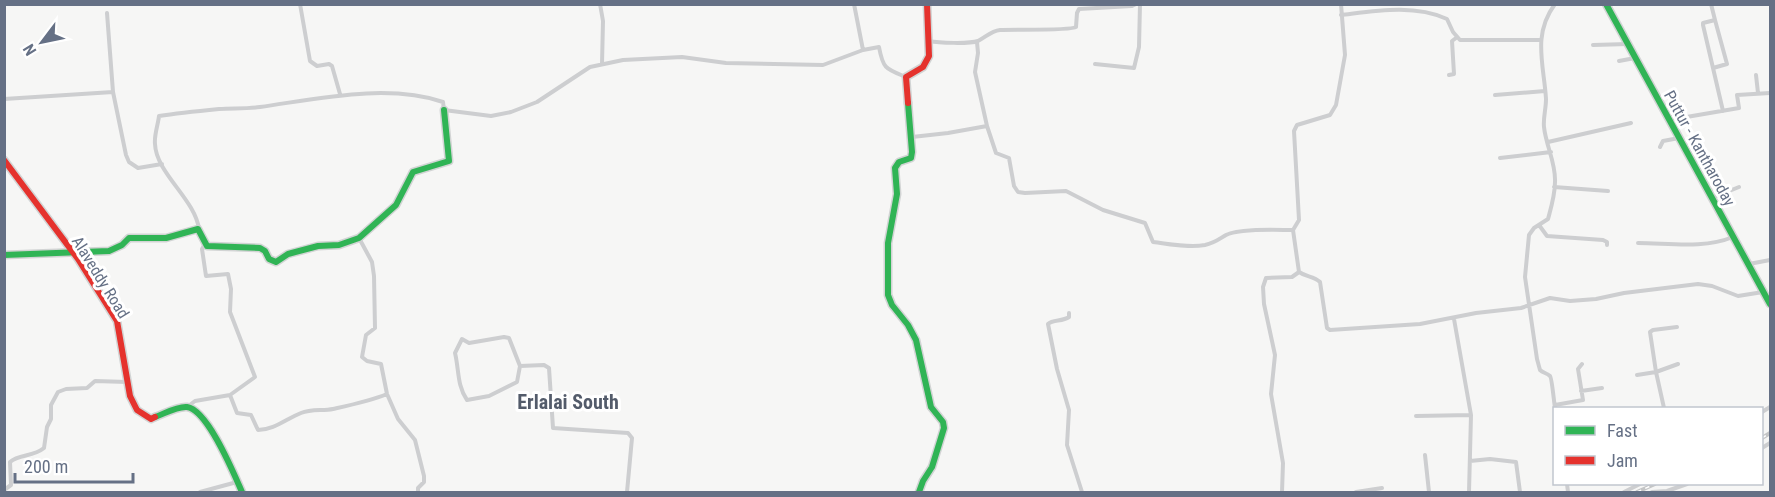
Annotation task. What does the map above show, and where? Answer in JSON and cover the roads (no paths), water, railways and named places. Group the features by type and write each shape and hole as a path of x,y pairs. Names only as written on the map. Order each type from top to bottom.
{"street":[{"path":"300,4 310,61 317,66 329,64 332,66 339,94"},
{"path":"600,4 603,21 602,64"},
{"path":"855,4 863,50"},
{"path":"906,77 927,63 929,56 927,4"},
{"path":"929,41 977,42 993,31 1000,30 1074,29 1079,9 1138,4 1139,47 1134,68 1095,64"},
{"path":"1341,4 1345,54 1336,105 1330,115 1298,125 1294,131 1299,220 1293,230 1299,272 1304,276 1317,278 1320,282 1327,328 1330,330 1420,324 1529,305 1550,298 1570,301 1596,299 1624,293 1698,284 1712,286 1738,296 1764,292"},
{"path":"1555,4 1546,16 1541,40 1545,91 1544,127 1551,152 1554,187 1548,219 1529,235 1525,277 1537,359 1540,370 1552,380 1551,391 1555,407 1582,400 1578,369 1582,364"},
{"name":"Puttur - Kantharoday","path":"1606,4 1770,304"},
{"path":"1711,4 1727,64 1713,68"},
{"path":"1341,15 1390,10 1421,12 1447,19 1456,38 1460,40 1541,40"},
{"path":"107,13 112,92 129,162 138,168 162,164"},
{"path":"1716,20 1703,25 1723,111"},
{"path":"1449,75 1454,74 1452,41 1456,38"},
{"path":"977,42 975,72 987,126 996,153 1009,158 1014,186 1018,192 1066,190 1103,210 1144,223 1153,242 1186,246 1204,245 1215,243 1235,232 1293,230"},
{"path":"1593,45 1628,44"},
{"path":"444,110 491,116 511,112 537,102 590,67 623,60 682,57 726,63 823,65 863,50 879,47 881,62 886,69 906,77"},
{"path":"1619,61 1635,58"},
{"path":"1756,75 1758,93"},
{"path":"906,77 912,137 911,158 899,162 895,168 897,194 888,243 888,295 892,305 908,325 916,340 931,407 943,422 944,428 932,467 919,492"},
{"path":"1495,95 1545,91"},
{"path":"4,99 112,92"},
{"path":"1669,120 1739,108 1737,95 1770,93"},
{"path":"339,94 400,95 443,102 449,161 413,172 396,205 359,238 339,245 318,246 288,254 276,262 269,260 266,250 260,248 207,246 199,229 197,218 162,164 155,146 159,116 258,107 339,94"},
{"path":"1548,142 1631,123"},
{"path":"912,137 948,134 987,126"},
{"path":"1660,147 1663,141 1679,138"},
{"path":"1500,158 1551,152"},
{"name":"Alaveddy Road","path":"4,160 78,259 117,321 130,396 137,410 151,419 187,407"},
{"path":"1554,187 1608,190"},
{"path":"1712,198 1739,187"},
{"path":"1539,225 1547,236 1603,240 1607,242 1607,245"},
{"path":"4,255 109,251 122,245 129,238 166,238 199,229"},
{"path":"1638,243 1701,243 1725,241 1733,237"},
{"path":"359,238 372,262 374,276 375,328 366,335 362,357 367,362 381,364 387,394 398,419 411,433 419,449 424,482 418,488 418,492"},
{"path":"187,407 195,401 230,395 255,376 230,312 231,289 228,274 206,276 202,249 205,244"},
{"path":"1749,264 1770,260"},
{"path":"1282,492 1283,463 1271,394 1275,355 1264,304 1263,287 1266,278 1292,276 1299,272"},
{"path":"1069,313 1069,317 1064,321 1053,321 1048,324 1057,369 1069,410 1067,445 1082,492"},
{"path":"1454,319 1471,415 1469,492"},
{"path":"1664,407 1650,332 1677,327"},
{"path":"504,337 509,338 520,366 517,382 489,396 467,400 463,395 457,375 458,363 455,353 462,339 469,343 504,337"},
{"path":"520,366 544,364 549,368 553,428 628,433 632,438 627,492"},
{"path":"1637,375 1656,372 1678,364"},
{"path":"4,490 11,485 10,462 14,458 37,453 44,448 47,427 51,419 51,405 58,392 66,389 87,388 95,381 127,381"},
{"path":"1581,391 1602,388"},
{"path":"230,395 237,413 250,415 258,430 266,430 303,412 334,409 374,400 387,394"},
{"path":"187,407 203,419 218,441 242,492"},
{"path":"1416,416 1471,415"},
{"path":"1425,455 1429,492"},
{"path":"1470,461 1490,459 1516,462 1520,492"},
{"path":"200,492 237,482"},
{"path":"1652,492 1667,491 1683,485"},
{"path":"1356,492 1382,488"}],"railway":[{"path":"1763,437 1770,433"},
{"path":"1637,492 1653,485"}],"district":[{"name":"Erlalai South","path":"568,402"}]}
